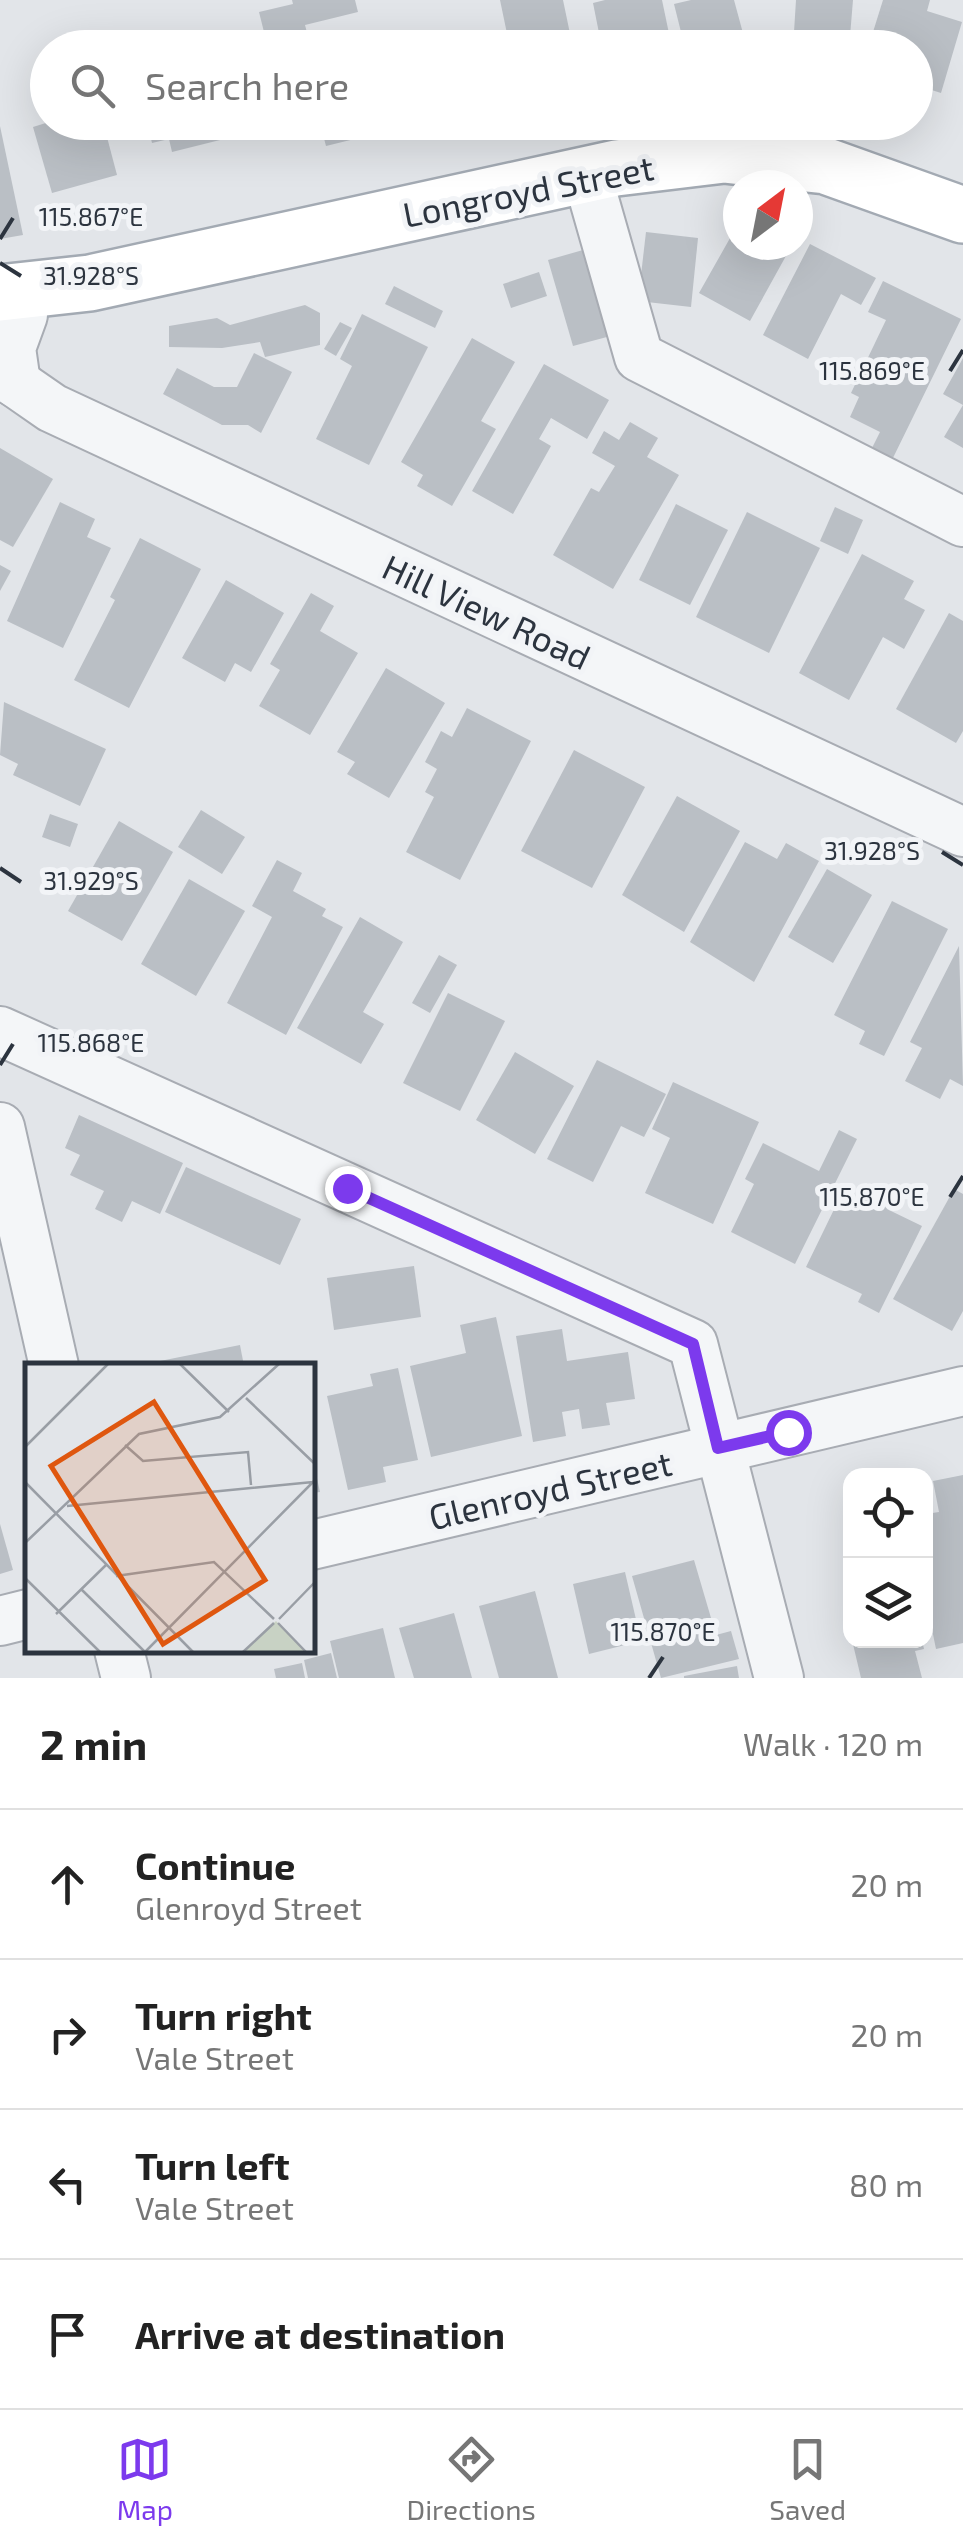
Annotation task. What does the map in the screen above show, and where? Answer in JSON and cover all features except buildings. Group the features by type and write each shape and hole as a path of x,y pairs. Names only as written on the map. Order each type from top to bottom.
{"main road":[{"name":"Longroyd Street","path":"8,309 90,284 587,175 724,155 826,166 963,215"}],"street":[{"path":"587,175 639,357 963,522"},
{"name":"Hill View Road","path":"8,309 8,377 52,408 963,832"},
{"path":"0,1031 693,1344 779,1678"},
{"path":"0,1127 53,1363"},
{"name":"Glenroyd Street","path":"315,1544 963,1392"},
{"path":"0,1621 25,1615"},
{"path":"120,1653 126,1678"}],"route":[{"path":"347,1188 693,1344 718,1448 788,1432"}]}
